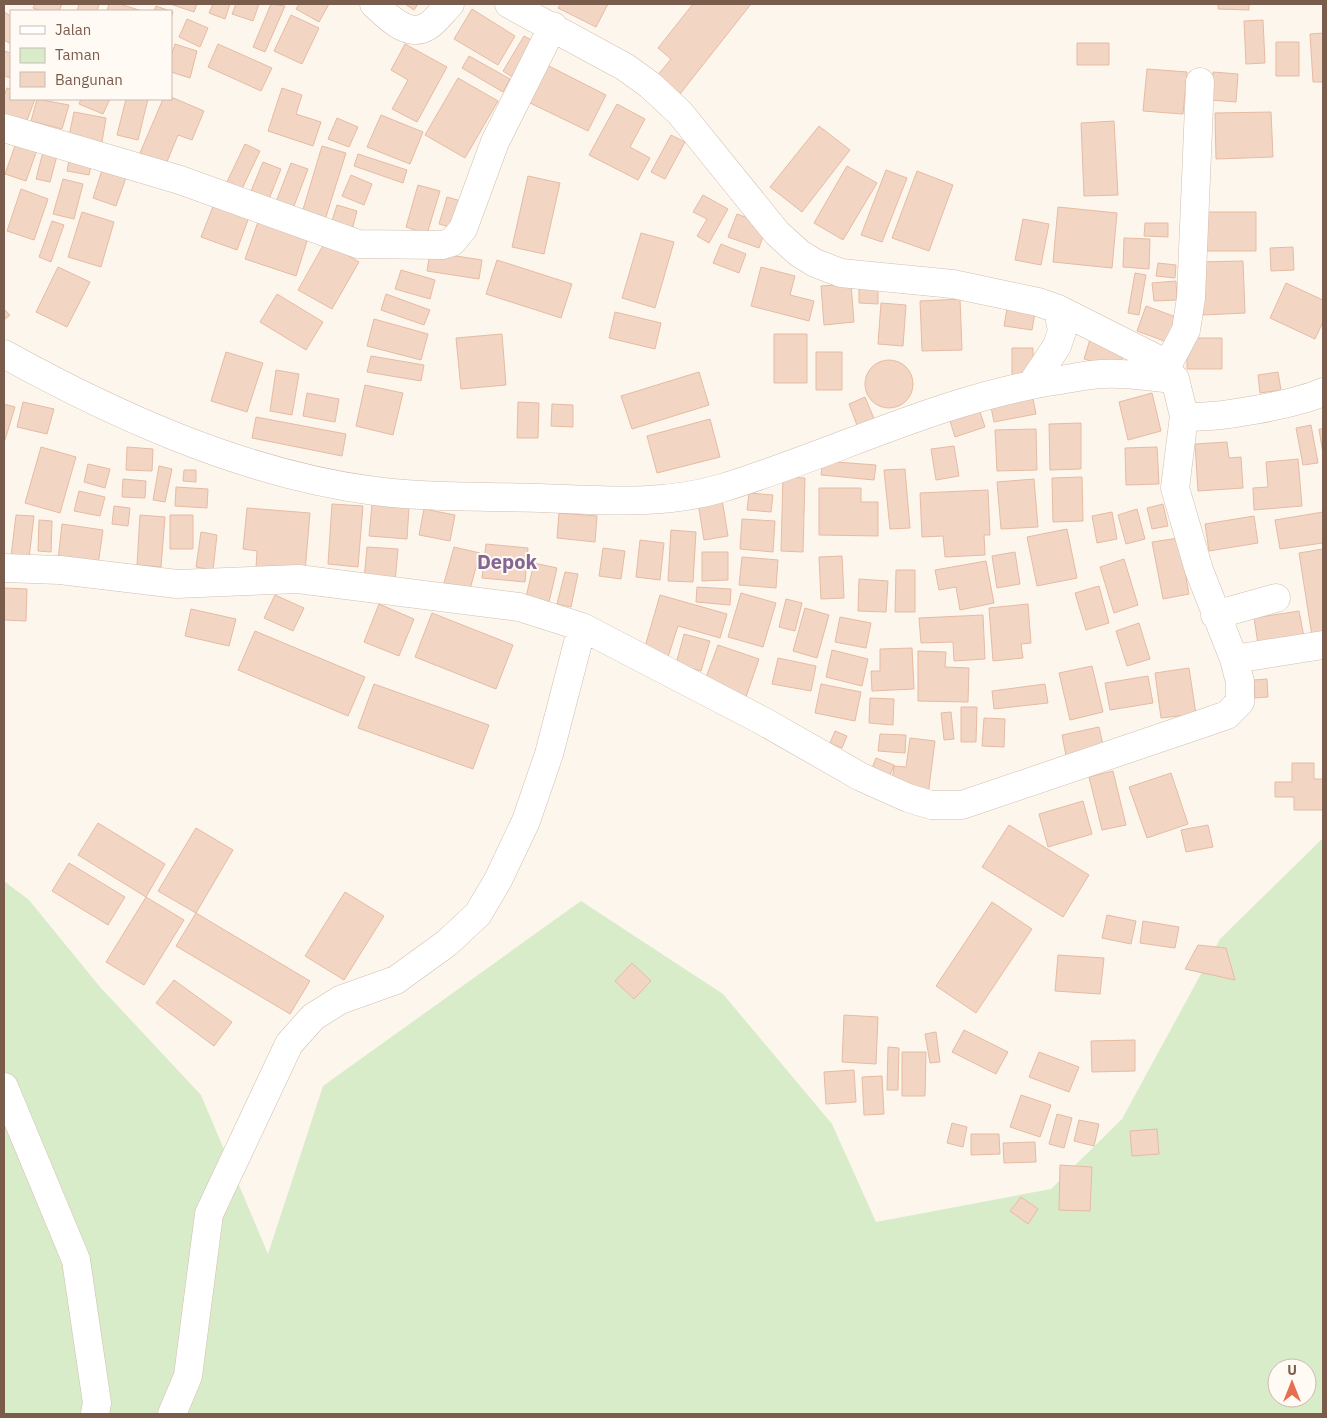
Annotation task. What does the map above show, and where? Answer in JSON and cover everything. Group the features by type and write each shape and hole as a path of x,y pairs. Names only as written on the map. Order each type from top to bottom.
{"street":[{"path":"374,4 398,26 415,29 427,27 450,4"},
{"path":"4,568 60,570 177,584 298,579 519,607 582,627 764,721 861,777 908,798 931,805 962,805 1101,759 1227,715 1240,702 1240,682 1234,658 1215,615 1199,570 1176,488 1184,416 1170,373 1157,359 1058,309 1038,302 954,284 841,273 815,263 798,253 777,233 680,113 650,85 625,67 553,26 509,4"},
{"path":"4,128 180,180 358,244 442,245 452,242 463,229 495,142 553,26"},
{"path":"1170,373 1186,330 1190,298 1200,82"},
{"path":"1031,385 1057,346 1062,331 1058,309"},
{"path":"4,354 93,401 154,428 200,447 272,469 376,491 658,500 691,496 721,488 833,450 917,416 980,397 1031,385 1102,374 1170,373"},
{"path":"1184,416 1203,417 1263,408 1323,392"},
{"path":"1215,615 1276,598"},
{"path":"172,1414 188,1376 210,1214 289,1044 313,1017 340,1000 396,980 447,943 478,914 498,880 526,821 549,754 582,627"},
{"path":"1234,658 1323,645"},
{"path":"4,1087 76,1260 97,1403 95,1414"}],"green space":[{"path":"1323,838 1323,1414 4,1414 4,881 29,900 100,987 201,1095 268,1254 323,1086 581,901 723,994 832,1124 876,1222 1051,1189 1122,1119 1220,939"}],"building":[{"path":"35,4 62,4 59,10 38,10 33,8"},
{"path":"79,4 99,4 97,10 77,10"},
{"path":"109,4 120,4 139,10 107,10"},
{"path":"170,4 197,4 194,12"},
{"path":"213,4 230,4 225,19 209,13"},
{"path":"236,4 259,4 253,21 232,14"},
{"path":"271,4 285,6 265,52 253,47"},
{"path":"299,4 329,4 319,22 296,9"},
{"path":"405,4 418,4 414,10"},
{"path":"561,4 608,4 596,27 558,8"},
{"path":"693,4 751,4 680,94 657,76 671,59 658,48"},
{"path":"1218,4 1249,4 1249,10 1218,9"},
{"path":"156,6 167,10 154,10"},
{"path":"472,9 515,36 498,65 454,39"},
{"path":"4,12 10,15 10,43 4,40"},
{"path":"291,15 319,28 302,64 274,51"},
{"path":"187,19 208,28 200,47 179,37"},
{"path":"1263,20 1265,63 1246,64 1244,21"},
{"path":"1323,33 1323,82 1313,82 1310,34"},
{"path":"524,36 537,43 515,79 503,71"},
{"path":"1276,42 1299,42 1299,76 1276,76"},
{"path":"1077,43 1109,43 1109,65 1077,65"},
{"path":"175,44 197,51 190,78 172,72 172,53"},
{"path":"218,44 272,68 261,91 208,67"},
{"path":"405,44 447,67 417,122 392,109 408,80 391,70"},
{"path":"4,51 10,53 10,78 4,76"},
{"path":"469,56 510,79 503,92 462,68"},
{"path":"545,64 606,95 588,131 526,101"},
{"path":"1147,69 1187,72 1183,114 1143,111"},
{"path":"1213,72 1238,74 1236,102 1211,100"},
{"path":"458,78 498,101 465,158 425,135"},
{"path":"7,88 10,89 10,100 35,100 26,123 4,116 4,96"},
{"path":"282,88 302,95 296,114 321,122 313,146 268,131"},
{"path":"172,97 204,111 192,140 178,135 166,164 140,153 163,100 172,100"},
{"path":"37,100 69,105 62,129 31,121"},
{"path":"81,100 110,100 103,114 79,104"},
{"path":"126,100 148,100 138,140 117,135"},
{"path":"617,104 645,119 630,147 650,158 638,180 589,155"},
{"path":"74,112 106,118 102,142 69,136"},
{"path":"1271,112 1273,157 1216,159 1215,113"},
{"path":"381,115 423,132 410,164 367,147"},
{"path":"337,118 358,127 349,147 328,139"},
{"path":"1114,121 1118,195 1084,196 1081,123"},
{"path":"819,126 850,150 802,212 770,187"},
{"path":"671,135 685,142 665,179 651,172"},
{"path":"17,140 38,147 26,181 5,174"},
{"path":"245,144 260,151 240,193 225,186"},
{"path":"322,146 346,153 325,220 302,213"},
{"path":"44,148 58,152 50,182 36,179"},
{"path":"358,154 407,170 403,183 354,166"},
{"path":"70,155 92,161 89,175 67,171"},
{"path":"263,162 281,169 269,199 251,191"},
{"path":"291,163 308,169 291,214 274,207"},
{"path":"104,164 128,172 116,206 93,198"},
{"path":"847,166 877,183 843,240 814,223"},
{"path":"886,170 907,178 882,242 861,235"},
{"path":"917,171 953,185 929,251 892,238"},
{"path":"351,175 372,184 364,205 342,196"},
{"path":"528,176 560,183 544,254 512,247"},
{"path":"63,179 83,184 74,219 53,214"},
{"path":"418,185 440,191 427,234 406,227"},
{"path":"21,189 48,199 34,240 7,231"},
{"path":"703,195 728,209 709,243 697,236 707,219 693,212"},
{"path":"447,197 461,201 453,228 439,224"},
{"path":"214,204 249,217 237,250 201,237"},
{"path":"337,205 357,211 352,230 331,224"},
{"path":"1058,207 1117,213 1112,268 1053,262"},
{"path":"82,212 114,222 101,267 68,257"},
{"path":"1206,212 1256,212 1256,251 1206,251"},
{"path":"737,214 767,225 759,248 728,237"},
{"path":"259,219 309,235 296,276 245,259"},
{"path":"1023,219 1049,224 1041,265 1015,260"},
{"path":"52,221 64,225 51,262 39,257"},
{"path":"1145,223 1168,223 1168,237 1144,236"},
{"path":"641,233 674,242 655,308 622,298"},
{"path":"1124,238 1150,239 1149,269 1123,267"},
{"path":"325,242 359,262 332,309 298,290"},
{"path":"721,244 746,254 739,273 713,263"},
{"path":"1293,247 1294,270 1271,271 1270,248"},
{"path":"430,252 482,260 479,279 427,271"},
{"path":"497,260 572,284 561,318 486,294"},
{"path":"1243,261 1245,313 1203,315 1200,262"},
{"path":"1158,263 1176,265 1175,278 1156,276"},
{"path":"58,267 90,282 67,327 36,312"},
{"path":"761,267 795,276 790,295 814,301 809,321 751,306"},
{"path":"401,270 435,280 430,299 395,289"},
{"path":"1135,273 1146,275 1139,315 1128,313"},
{"path":"859,279 878,279 878,304 859,303"},
{"path":"1176,281 1177,300 1154,301 1152,283"},
{"path":"1286,283 1323,300 1323,322 1315,339 1270,318"},
{"path":"851,284 854,322 824,325 821,286"},
{"path":"277,294 323,322 306,350 260,322"},
{"path":"386,294 430,310 424,325 381,310"},
{"path":"960,299 962,350 922,351 920,301"},
{"path":"881,303 906,305 903,346 878,344"},
{"path":"1008,303 1036,307 1032,330 1004,326"},
{"path":"1146,306 1176,317 1167,342 1137,331"},
{"path":"4,309 10,315 4,320"},
{"path":"615,312 661,323 655,349 609,338"},
{"path":"374,319 428,334 421,360 367,346"},
{"path":"502,334 506,385 461,389 456,338"},
{"path":"774,334 807,334 807,383 774,383"},
{"path":"1091,336 1126,346 1119,369 1084,359"},
{"path":"1187,338 1222,338 1222,369 1187,369"},
{"path":"1012,348 1033,348 1033,379 1012,379"},
{"path":"226,352 263,363 247,412 211,401"},
{"path":"816,352 842,352 842,390 816,390"},
{"path":"371,356 424,365 421,381 367,372"},
{"path":"884,360 894,360 903,364 909,370 912,375 912,393 903,404 894,408 884,408 875,404 869,398 865,389 865,379 869,370 875,364"},
{"path":"276,370 299,374 292,415 270,411"},
{"path":"699,372 709,405 632,429 621,396"},
{"path":"1278,372 1281,390 1260,393 1258,375"},
{"path":"365,385 403,393 393,435 356,426"},
{"path":"307,393 339,399 335,422 303,416"},
{"path":"1152,393 1161,431 1128,440 1119,402"},
{"path":"1032,394 1036,414 994,422 990,402"},
{"path":"865,397 875,421 858,428 849,404"},
{"path":"23,402 54,409 47,434 17,427"},
{"path":"518,402 539,403 538,438 517,438"},
{"path":"4,404 15,407 5,440 4,440"},
{"path":"552,404 573,405 573,427 551,426"},
{"path":"979,409 985,427 955,437 949,418"},
{"path":"256,417 346,434 342,456 252,438"},
{"path":"710,419 720,457 657,473 647,436"},
{"path":"1081,423 1081,469 1050,470 1049,424"},
{"path":"1311,425 1318,463 1303,465 1296,428"},
{"path":"1036,429 1037,470 997,471 995,430"},
{"path":"1319,429 1323,429 1323,454"},
{"path":"1227,442 1229,458 1241,457 1243,488 1198,491 1195,444"},
{"path":"954,446 959,476 936,480 931,449"},
{"path":"41,447 76,457 60,513 25,503"},
{"path":"127,447 153,449 152,471 126,470"},
{"path":"1157,447 1159,484 1126,485 1125,448"},
{"path":"1298,459 1302,506 1254,510 1253,488 1268,487 1266,462"},
{"path":"823,461 876,465 874,480 821,475"},
{"path":"88,464 110,469 105,488 84,482"},
{"path":"159,466 172,469 165,502 153,500"},
{"path":"905,469 910,528 890,529 884,470"},
{"path":"184,470 196,470 196,482 183,481"},
{"path":"783,477 805,478 803,552 781,551"},
{"path":"1082,477 1083,521 1053,522 1052,478"},
{"path":"123,479 146,481 145,498 122,497"},
{"path":"1034,479 1038,527 1001,529 997,482"},
{"path":"176,487 208,489 207,508 175,506"},
{"path":"819,488 861,488 861,502 878,502 878,536 819,535"},
{"path":"988,490 990,535 984,535 985,555 945,557 943,536 922,537 920,493"},
{"path":"79,491 105,497 100,516 74,511"},
{"path":"749,493 773,495 771,512 747,510"},
{"path":"722,499 728,536 704,540 698,503"},
{"path":"332,504 363,506 358,567 328,564"},
{"path":"372,504 409,507 407,539 369,536"},
{"path":"1163,504 1168,526 1152,529 1147,508"},
{"path":"114,506 130,508 128,526 112,524"},
{"path":"247,508 310,513 305,572 256,568 257,551 243,549"},
{"path":"424,509 455,515 450,541 419,535"},
{"path":"1137,509 1145,539 1126,544 1118,515"},
{"path":"1112,512 1117,539 1097,543 1092,516"},
{"path":"1323,512 1323,543 1280,549 1275,520"},
{"path":"559,513 597,516 595,542 557,538"},
{"path":"16,515 34,516 29,558 11,556"},
{"path":"140,515 165,517 161,567 137,565"},
{"path":"170,515 193,515 193,549 170,549"},
{"path":"1254,516 1258,543 1209,551 1205,524"},
{"path":"742,519 775,521 773,552 740,549"},
{"path":"39,520 52,521 51,552 38,551"},
{"path":"62,524 103,530 98,565 58,560"},
{"path":"1067,529 1077,578 1037,586 1027,537"},
{"path":"671,530 696,532 693,582 668,581"},
{"path":"201,532 217,535 213,570 196,567"},
{"path":"1179,538 1189,594 1163,599 1152,542"},
{"path":"640,540 664,543 660,580 636,577"},
{"path":"486,544 528,548 525,582 482,578"},
{"path":"367,547 398,549 395,582 364,580"},
{"path":"454,547 480,553 470,589 444,583"},
{"path":"603,548 625,551 621,579 599,576"},
{"path":"1323,549 1323,634 1312,636 1299,553"},
{"path":"702,552 728,552 728,580 702,581"},
{"path":"1015,552 1020,584 997,588 992,556"},
{"path":"842,556 844,598 821,599 819,557"},
{"path":"742,557 778,560 776,588 739,585"},
{"path":"1124,559 1138,605 1114,613 1100,567"},
{"path":"986,561 994,603 960,610 956,587 939,590 935,570"},
{"path":"534,563 557,568 549,602 526,597"},
{"path":"896,570 915,570 915,612 895,612"},
{"path":"565,572 578,574 571,607 557,604"},
{"path":"859,579 888,581 886,612 858,611"},
{"path":"1099,586 1109,623 1086,630 1075,593"},
{"path":"697,587 731,589 730,605 696,602"},
{"path":"4,588 27,589 26,621 4,620"},
{"path":"741,593 776,603 763,647 728,637"},
{"path":"275,595 304,608 293,631 264,618"},
{"path":"660,595 727,614 720,638 678,626 668,657 644,650"},
{"path":"786,599 802,603 795,631 779,627"},
{"path":"379,604 414,619 399,656 364,642"},
{"path":"1028,604 1031,643 1021,644 1023,658 993,661 989,608"},
{"path":"805,608 829,615 817,658 793,651"},
{"path":"191,609 236,619 229,646 185,636"},
{"path":"1299,611 1304,637 1258,644 1254,618"},
{"path":"432,613 513,645 496,689 415,657"},
{"path":"983,615 985,659 954,661 953,642 921,643 919,618"},
{"path":"840,617 871,623 866,648 835,642"},
{"path":"1139,623 1150,659 1127,666 1116,631"},
{"path":"255,631 365,677 348,716 238,670"},
{"path":"684,634 710,641 701,671 676,664"},
{"path":"718,645 759,659 746,697 704,683"},
{"path":"912,648 914,689 872,691 871,671 880,671 880,649"},
{"path":"832,650 868,659 862,686 826,677"},
{"path":"918,651 946,652 945,667 969,668 968,702 918,701"},
{"path":"778,658 816,666 811,691 772,684"},
{"path":"1092,666 1103,712 1070,720 1059,673"},
{"path":"1189,668 1196,714 1161,718 1155,673"},
{"path":"1148,676 1153,703 1110,710 1105,683"},
{"path":"1267,679 1268,697 1255,698 1254,680"},
{"path":"374,684 489,725 473,769 358,728"},
{"path":"821,684 861,692 855,721 815,713"},
{"path":"1045,684 1048,703 994,709 992,691"},
{"path":"870,698 894,699 893,725 869,723"},
{"path":"961,707 977,707 976,742 961,742"},
{"path":"951,712 954,739 944,740 941,713"},
{"path":"984,718 1005,719 1004,747 982,746"},
{"path":"1099,727 1105,754 1067,761 1062,735"},
{"path":"835,731 847,736 842,748 830,743"},
{"path":"880,734 906,735 905,753 878,751"},
{"path":"910,738 935,741 928,795 892,782 894,766 906,767"},
{"path":"876,758 894,765 888,780 870,773"},
{"path":"1292,763 1314,763 1314,779 1323,779 1323,810 1294,810 1294,797 1275,797 1275,782 1292,782"},
{"path":"1113,771 1126,825 1102,830 1089,777"},
{"path":"1171,773 1188,824 1147,838 1129,787"},
{"path":"1083,801 1092,834 1048,847 1039,814"},
{"path":"98,823 165,864 146,897 78,855"},
{"path":"1009,825 1089,875 1063,917 982,867"},
{"path":"1208,825 1213,847 1186,852 1181,830"},
{"path":"196,828 233,850 196,913 158,891"},
{"path":"69,863 125,897 108,925 52,891"},
{"path":"345,892 384,916 344,980 305,956"},
{"path":"146,897 184,920 144,985 106,962"},
{"path":"992,902 1032,929 976,1013 936,986"},
{"path":"196,913 310,981 290,1014 176,946"},
{"path":"1107,915 1136,921 1131,944 1102,938"},
{"path":"1143,921 1179,927 1175,948 1140,943"},
{"path":"1198,945 1226,948 1235,980 1185,969"},
{"path":"1058,955 1104,958 1100,994 1055,991"},
{"path":"632,963 651,981 634,999 615,981"},
{"path":"174,980 232,1022 214,1046 156,1003"},
{"path":"844,1015 878,1017 876,1064 842,1062"},
{"path":"964,1030 1008,1052 996,1074 952,1052"},
{"path":"936,1032 940,1062 930,1063 925,1034"},
{"path":"1135,1040 1135,1071 1092,1072 1091,1041"},
{"path":"888,1047 899,1048 898,1090 887,1090"},
{"path":"902,1052 926,1052 925,1096 902,1096"},
{"path":"1039,1052 1079,1067 1069,1092 1029,1077"},
{"path":"854,1070 856,1102 826,1104 824,1072"},
{"path":"882,1076 884,1114 864,1115 862,1077"},
{"path":"1021,1095 1051,1105 1040,1137 1010,1127"},
{"path":"1057,1114 1072,1118 1064,1148 1049,1144"},
{"path":"1079,1120 1099,1124 1094,1146 1074,1141"},
{"path":"952,1123 967,1127 963,1147 947,1143"},
{"path":"1157,1129 1159,1154 1132,1156 1130,1131"},
{"path":"971,1134 999,1134 1000,1154 971,1155"},
{"path":"1035,1142 1036,1162 1004,1163 1003,1143"},
{"path":"1060,1165 1092,1167 1090,1211 1059,1210"},
{"path":"1021,1197 1038,1209 1028,1224 1010,1211"}],"district":[{"name":"Depok","path":"507,562"}]}
